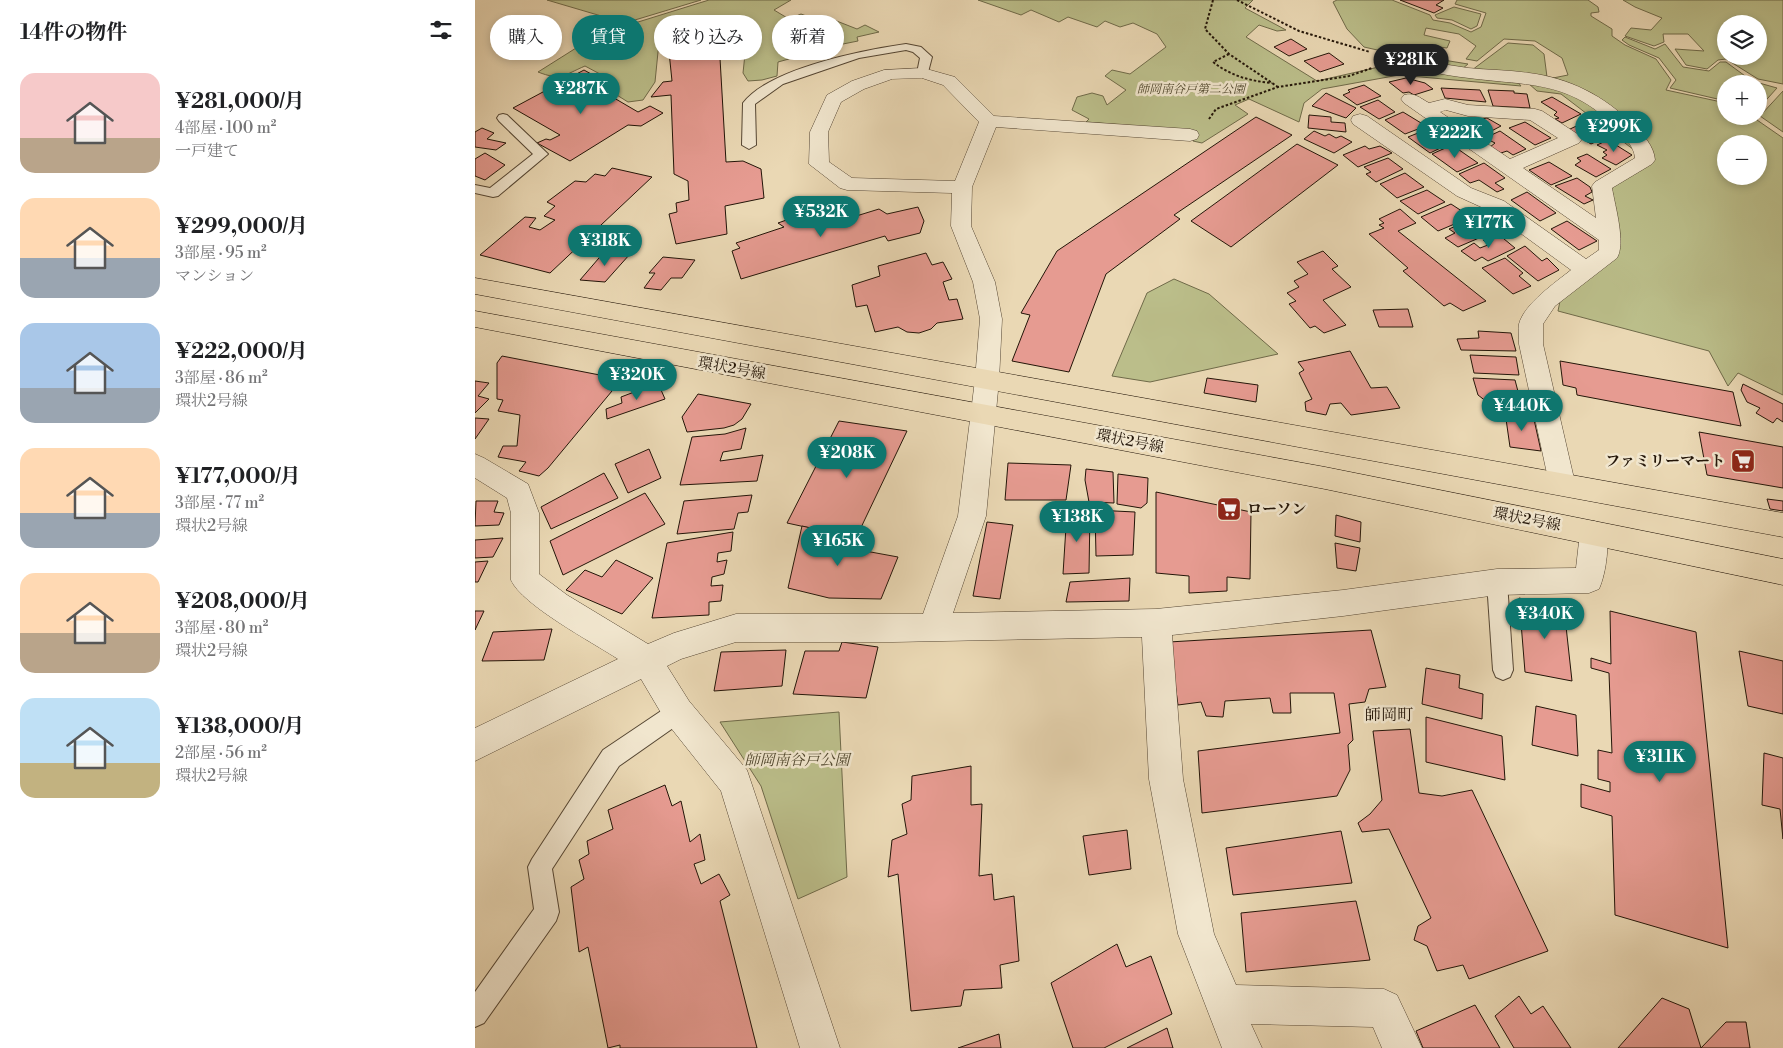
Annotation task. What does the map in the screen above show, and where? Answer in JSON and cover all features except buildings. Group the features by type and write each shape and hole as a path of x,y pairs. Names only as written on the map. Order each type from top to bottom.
{"main road":[{"path":"475,286 1783,525"},
{"name":"環状2号線","path":"475,319 1325,478 1783,572"}],"street":[{"path":"1396,59 1468,73 1537,79 1555,83 1595,103 1622,122 1646,154 1645,160 1602,186 1609,237 1609,253 1547,300 1531,323 1531,344 1561,483"},
{"path":"962,187 847,184 819,164 819,132 833,99 858,85 890,74 923,73 949,81 989,121 1190,135"},
{"path":"1410,99 1609,237"},
{"path":"1427,110 1445,104 1468,110 1535,115 1572,139 1508,167"},
{"path":"1360,120 1464,192 1497,206 1586,270"},
{"path":"933,627 972,516 987,380 991,320 984,282 961,226 962,187 989,121"},
{"path":"475,465 519,492 525,513 525,580 557,604 646,660 678,712 735,782 820,1048"},
{"path":"475,745 646,660 674,648 736,628 1156,623 1497,582 1589,580 1595,533"},
{"path":"1156,623 1166,779 1195,934 1242,1048"},
{"path":"1224,1004 1383,1008 1402,1048"}],"lane":[{"path":"749,145 749,103 779,81 857,56 906,47 917,49 926,57 923,73"},
{"path":"475,189 493,194 541,154 503,118"},
{"path":"1497,582 1503,670"},
{"path":"475,1014 547,912 540,867 611,758 678,712"}],"path":[{"path":"1213,0 1205,29 1229,54 1278,87"},
{"path":"1237,0 1299,31 1324,40 1396,59"},
{"path":"1229,54 1213,62 1224,71 1249,81 1273,83"},
{"path":"1190,135 1208,120 1216,109 1278,87 1349,76 1396,59"}],"green space":[{"path":"547,0 701,0 644,17 644,15 598,15"},
{"path":"709,0 791,0 774,10 782,15 772,15 772,60 785,60 778,62 777,76 748,81 743,73 744,60 762,60 762,15 661,15"},
{"name":"師岡南谷戸第二公園","path":"978,0 1253,0 1245,8 1286,30 1277,31 1259,25 1246,37 1317,81 1392,64 1517,81 1521,86 1399,75 1322,89 1304,103 1299,122 1249,99 1235,105 1248,114 1202,143 1193,141 1197,131 1086,122 1089,119 1072,110 1077,97 1092,93 1103,96 1107,105 1126,90 1105,76 1112,70 1130,74 1166,47 1157,34 1133,23 1120,27 1105,21 1097,27 1068,17 1059,22 1031,10 1021,15"},
{"path":"1337,0 1392,0 1430,15 1433,20 1450,23 1471,32 1481,27 1486,13 1455,4 1457,0 1588,0 1598,7 1599,12 1591,13 1591,16 1612,29 1612,36 1625,45 1656,59 1671,80 1666,90 1717,101 1717,125 1764,125 1783,138 1783,395 1738,373 1728,386 1709,351 1558,311 1561,296 1617,257 1608,188 1651,163 1561,94 1537,91 1528,83 1568,75 1562,58 1535,41 1504,39 1477,61 1466,59 1476,46 1459,34 1426,28 1424,35 1450,41 1447,48 1431,46 1428,52 1437,59 1468,64 1462,69 1364,47 1347,29 1333,2"},
{"path":"1623,0 1783,0 1783,84 1767,81 1767,75 1752,75 1736,65 1767,65 1767,15 1717,15 1717,61 1707,69 1686,65 1675,49 1704,51 1688,34 1663,34 1664,42 1654,46 1625,36 1631,28 1651,30 1662,18"},
{"path":"1454,7 1481,14 1477,26 1471,29 1452,20 1437,18 1435,15"},
{"path":"654,17 654,60 657,60 655,82 643,100 628,102 604,87 613,81 585,66 562,76 546,75 538,72 557,60 562,60 562,57 572,51 572,60 644,60 644,20"},
{"path":"844,24 857,29 865,25 879,32 857,37 858,41 844,44"},
{"path":"1625,37 1655,49 1665,44 1683,67 1709,71 1717,64 1730,65 1744,75 1717,75 1717,99 1670,88 1676,80 1659,58 1622,40"},
{"path":"1508,43 1533,45 1544,54 1547,77 1472,70"},
{"path":"1767,85 1777,88 1767,99"},
{"path":"1783,91 1783,132 1767,121 1767,108"},
{"path":"1174,279 1209,294 1278,354 1150,382 1112,376 1147,293"},
{"name":"師岡南谷戸公園","path":"839,712 847,877 798,899 761,786 720,722"}],"place":[{"name":"ファミリーマート","path":"1743,461"},
{"name":"ローソン","path":"1229,509"}],"district":[{"name":"師岡町","path":"1389,714"}]}
